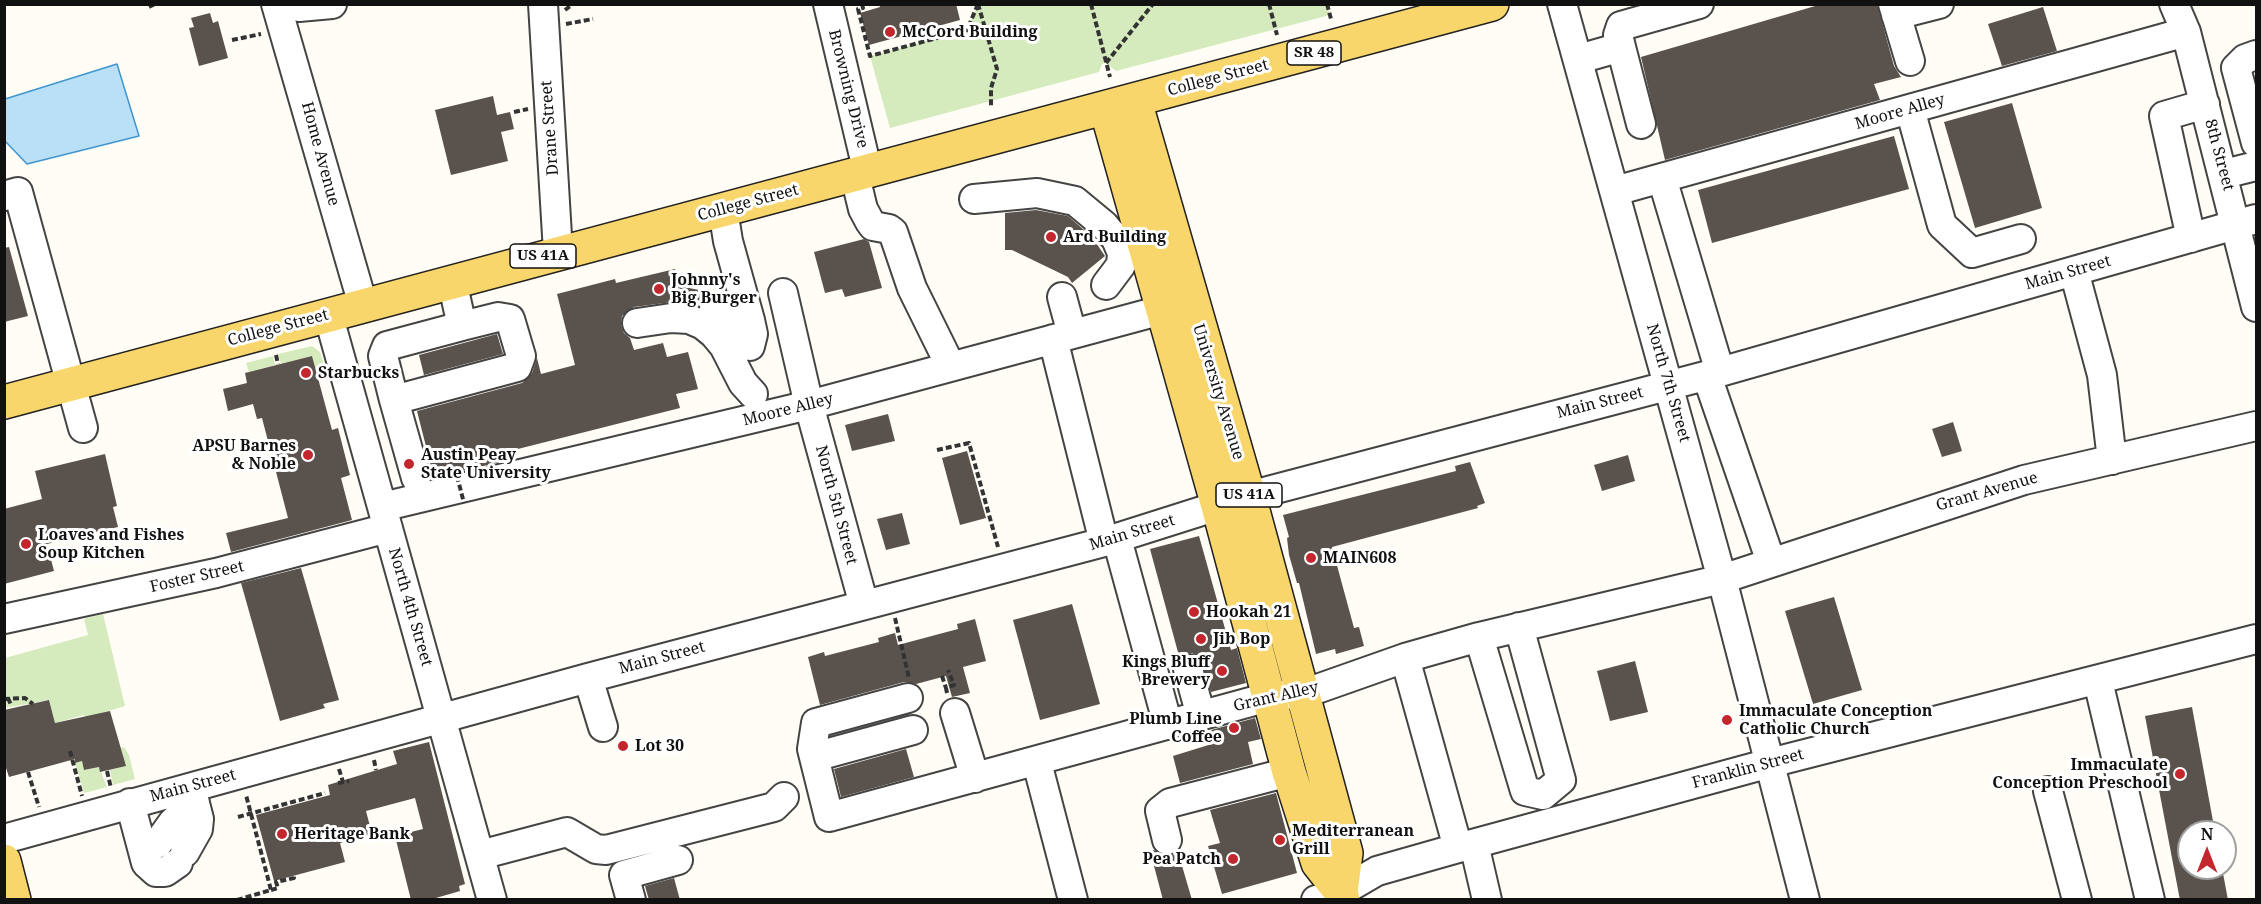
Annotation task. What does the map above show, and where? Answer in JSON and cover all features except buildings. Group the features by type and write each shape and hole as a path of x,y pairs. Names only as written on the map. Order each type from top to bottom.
{"main road":[{"name":"College Street","path":"4,402 558,252 861,174 1117,95 1492,4"},
{"name":"University Avenue","path":"1117,95 1177,309 1218,506 1285,695 1346,853 1333,897"},
{"name":"University Avenue","path":"1177,309 1249,496 1285,695 1289,772 1318,863 1333,897"},
{"path":"4,861 14,900"}],"street":[{"name":"Home Avenue","path":"276,4 363,304"},
{"path":"290,4 299,7 332,4"},
{"name":"Drane Street","path":"543,4 558,252"},
{"name":"Browning Drive","path":"828,4 850,96 861,174 863,209 870,222 893,232 912,288 951,368"},
{"name":"North 7th Street","path":"1562,4 1722,579 1805,900"},
{"path":"1641,124 1618,35 1621,26 1699,4"},
{"path":"1910,61 1894,10 1939,4"},
{"name":"8th Street","path":"2174,4 2186,32 2224,174 2247,222 2256,307"},
{"name":"Moore Alley","path":"1615,191 2186,32"},
{"path":"1578,59 1621,47"},
{"path":"2246,62 2256,143"},
{"path":"2191,238 2164,116 2205,104"},
{"path":"1910,109 1942,225 1972,252 2021,239"},
{"path":"2224,174 2256,166"},
{"path":"1662,178 1713,374 1771,562"},
{"path":"974,199 1037,193 1075,201 1104,225 1116,239 1122,253 1121,265 1106,285"},
{"path":"11,194 44,285 83,428"},
{"path":"723,210 728,241 753,334 750,346"},
{"name":"Main Street","path":"4,839 120,796 193,795 443,719 588,678 1111,541 1249,496 1713,374 2247,222"},
{"path":"2074,271 2102,375 2112,460"},
{"path":"452,281 462,326"},
{"name":"North 5th Street","path":"783,293 809,405 864,605"},
{"path":"1062,297 1063,336 1111,541 1168,725"},
{"path":"714,308 731,322 750,346 755,364 753,406"},
{"name":"Moore Alley","path":"385,518 753,406 809,405 1063,336 1177,309"},
{"name":"North 4th Street","path":"328,314 480,855 485,898"},
{"path":"394,400 517,367 521,356 510,319 498,317 387,346 383,356 394,400 416,478"},
{"path":"637,323 671,318 689,319 703,325 724,346 753,406"},
{"name":"Grant Avenue","path":"1722,579 1966,497 2024,480 2256,426"},
{"name":"Foster Street","path":"4,619 216,573 385,518"},
{"name":"Grant Alley","path":"814,757 829,817 1285,695 1479,637 1722,579"},
{"path":"1519,627 1561,780 1543,795"},
{"path":"1479,637 1525,791 1543,795"},
{"name":"Franklin Street","path":"1333,897 1377,871 1466,846 1770,763 2256,639"},
{"path":"1405,658 1466,846 1487,900"},
{"path":"1188,669 1201,716"},
{"path":"588,678 603,727"},
{"path":"2098,681 2150,900"},
{"path":"908,698 816,723 812,742 814,757 914,730"},
{"path":"950,699 975,778"},
{"path":"1167,840 1160,811 1170,802 1289,772"},
{"path":"1040,774 1073,900"},
{"path":"2048,791 2077,900"},
{"path":"143,851 158,843 193,795"},
{"path":"120,796 146,863 156,872 165,872 182,857 198,829 193,795"},
{"path":"1543,795 1550,823"},
{"path":"480,855 567,832 596,849 606,850 774,807 784,797"},
{"path":"631,900 624,875 678,860"}],"path":[{"path":"149,7 155,4"},
{"path":"862,4 863,8 858,9 870,56 967,30 978,4"},
{"path":"978,4 997,69 991,88 991,108"},
{"path":"1091,4 1117,95"},
{"path":"1106,63 1153,4"},
{"path":"1269,4 1277,34"},
{"path":"1327,4 1331,19"},
{"path":"565,24 593,19"},
{"path":"232,40 261,34"},
{"path":"514,112 523,110"},
{"path":"275,351 278,364"},
{"path":"937,450 969,443 1000,554"},
{"path":"457,476 464,503"},
{"path":"894,615 911,686 908,698"},
{"path":"948,670 954,685 950,699"},
{"path":"942,676 950,699"},
{"path":"6,698 25,698 33,705"},
{"path":"6,698 11,705"},
{"path":"70,751 82,797"},
{"path":"106,771 120,796"},
{"path":"28,772 39,808"},
{"path":"338,783 349,781"},
{"path":"244,788 271,890"},
{"path":"237,817 325,793"},
{"path":"237,900 278,888 276,882 294,878 293,876"}],"green space":[{"path":"1327,4 1330,15 1116,71 1106,63 1102,64 1099,72 890,128 870,56 967,30 978,5"},
{"path":"312,346 320,352 328,376 318,378 312,356 281,364 278,354"},
{"path":"273,356 275,365 249,372 246,363"},
{"path":"103,614 125,706 86,718 84,715 55,723 49,700 5,708 5,658 88,635 84,619"},
{"path":"124,747 129,755 135,779 113,785 110,770 125,766 121,748"},
{"path":"82,761 85,770 99,767 107,787 84,793 75,763"}],"water":[{"path":"117,64 139,136 27,164 5,141 5,99"}],"place":[{"name":"McCord Building","path":"890,32"},
{"name":"Ard Building","path":"1051,237"},
{"name":"Johnny's Big Burger","path":"659,289"},
{"name":"Starbucks","path":"306,373"},
{"name":"APSU Barnes & Noble","path":"308,455"},
{"name":"Austin Peay State University","path":"409,464"},
{"name":"Loaves and Fishes Soup Kitchen","path":"26,544"},
{"name":"MAIN608","path":"1311,558"},
{"name":"Hookah 21","path":"1194,612"},
{"name":"Jib Bop","path":"1201,639"},
{"name":"Kings Bluff Brewery","path":"1222,671"},
{"name":"Immaculate Conception Catholic Church","path":"1727,720"},
{"name":"Plumb Line Coffee","path":"1234,728"},
{"name":"Lot 30","path":"623,746"},
{"name":"Immaculate Conception Preschool","path":"2180,774"},
{"name":"Heritage Bank","path":"282,834"},
{"name":"Mediterranean Grill","path":"1280,840"},
{"name":"Pea Patch","path":"1233,859"}]}
